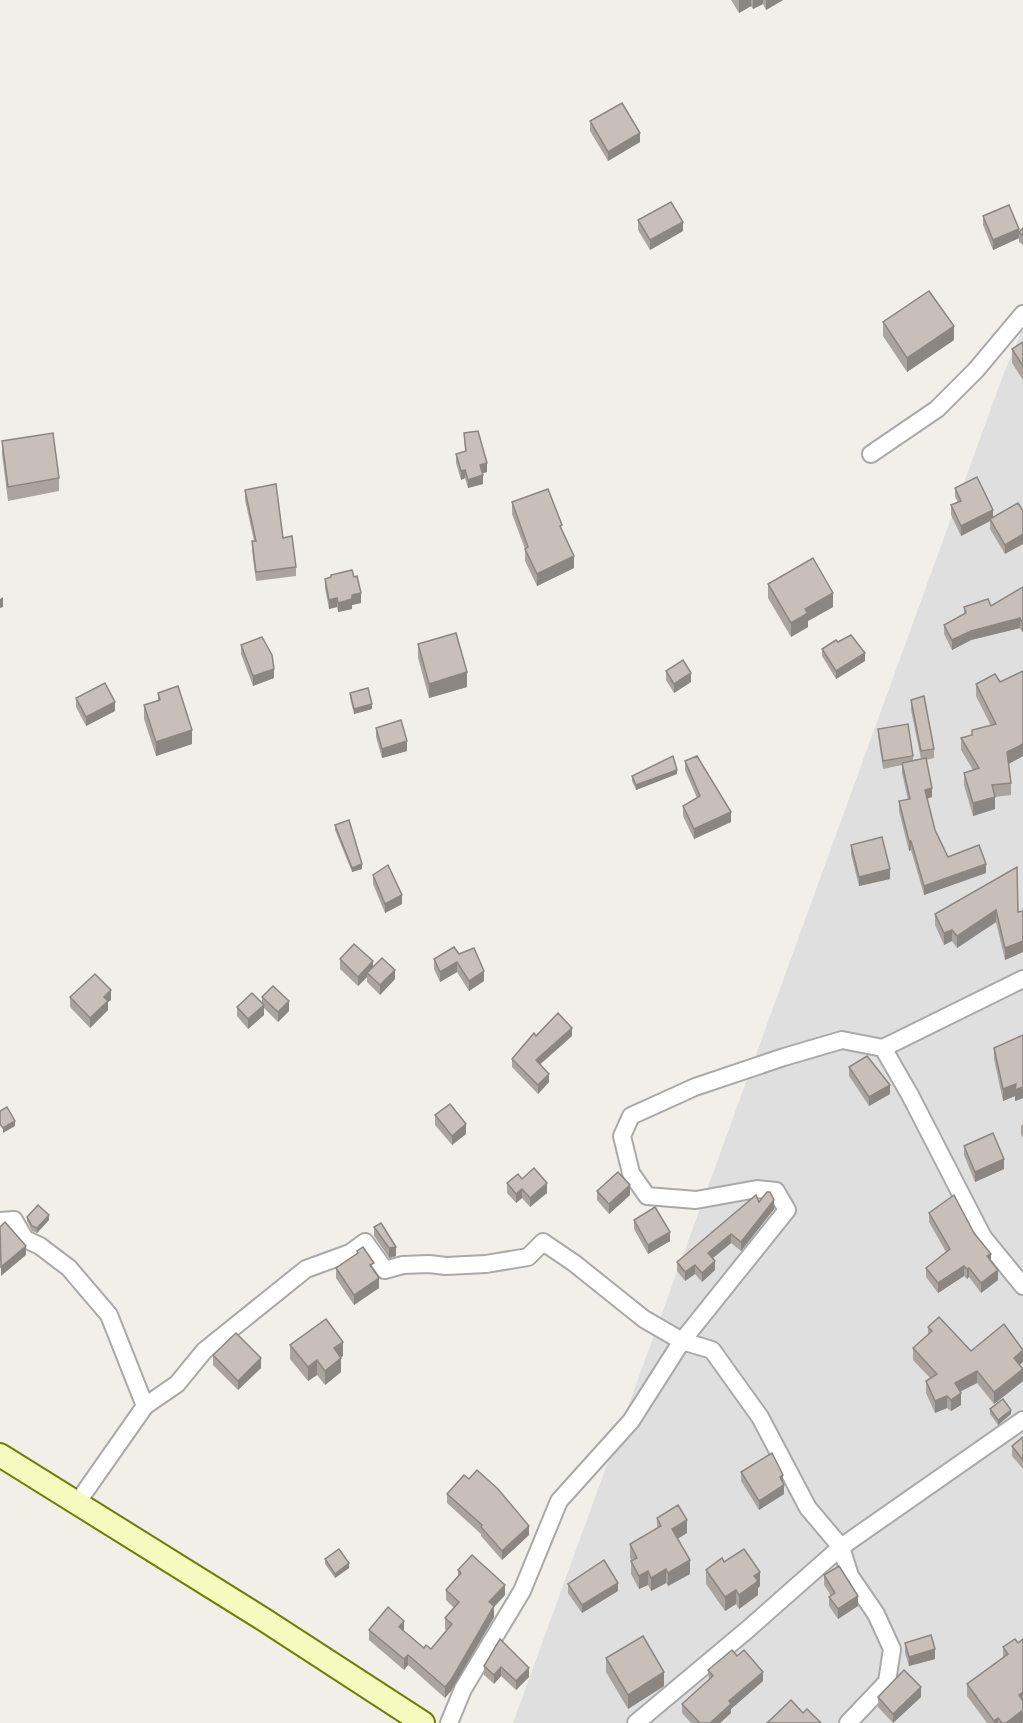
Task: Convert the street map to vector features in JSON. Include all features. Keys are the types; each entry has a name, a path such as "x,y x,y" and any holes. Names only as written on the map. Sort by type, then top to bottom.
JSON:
{"street":[{"path":"871,454 937,409 976,370 1023,314"},
{"path":"449,1723 463,1689 522,1591 559,1501 631,1421 682,1341 787,1210 776,1191 757,1189 696,1200 647,1196 631,1173 622,1136 631,1116 695,1088 784,1057 842,1040 883,1048 1023,979"},
{"path":"883,1048 910,1095 982,1237 1023,1286"},
{"path":"0,1221 14,1220 25,1239 40,1246 69,1268 109,1315 145,1406"},
{"path":"77,1503 145,1406 177,1384 204,1351 306,1269 350,1253 365,1242 385,1270 403,1265 486,1264 528,1257 543,1242 574,1263 644,1319 682,1341 712,1350 760,1417 808,1508 842,1547 850,1576 876,1614 892,1649 887,1682 848,1723"},
{"path":"636,1723 842,1547 1023,1420"},
{"path":"0,1455 263,1619 423,1723"}],"shaded area":[{"path":"1023,327 1023,1723 513,1723 1002,378"}],"building":[{"path":"622,103 640,133 608,152 590,121"},
{"path":"671,202 683,222 650,240 638,220"},
{"path":"1009,205 1019,229 993,240 983,216"},
{"path":"929,291 954,326 907,358 883,322"},
{"path":"1023,342 1023,366 1012,349"},
{"path":"478,431 487,463 480,465 483,475 468,480 465,470 461,471 456,454 466,451 464,433"},
{"path":"53,433 59,478 8,487 2,441"},
{"path":"977,477 993,510 961,526 951,505 961,501 955,488"},
{"path":"276,484 283,538 292,536 296,567 256,572 252,541 256,541 245,490"},
{"path":"548,489 562,525 560,526 574,556 537,574 525,549 528,547 512,502"},
{"path":"1018,503 1023,511 1023,534 1005,545 990,519"},
{"path":"813,558 833,593 805,609 808,613 791,623 768,584"},
{"path":"352,570 354,577 357,576 361,593 352,595 352,599 338,603 337,598 329,600 325,579 331,575"},
{"path":"1023,587 1022,622 1020,618 971,631 952,640 944,625 966,613 964,607 988,599 991,606"},
{"path":"456,633 467,672 429,684 418,644"},
{"path":"851,635 865,653 836,671 822,649 836,640 838,642"},
{"path":"262,637 272,655 274,669 253,676 241,645"},
{"path":"683,660 691,673 674,684 666,671"},
{"path":"1023,671 1023,744 1007,752 1011,783 992,785 995,797 973,803 964,773 979,768 961,738 972,735 972,730 996,724 976,684 995,674 1000,682"},
{"path":"105,683 115,702 86,717 76,698"},
{"path":"178,686 192,730 156,742 144,705 160,700 158,693"},
{"path":"368,688 372,704 354,709 350,693"},
{"path":"924,696 934,749 921,751 911,700"},
{"path":"401,720 407,741 382,749 376,728"},
{"path":"908,724 913,756 883,761 878,729"},
{"path":"673,756 677,770 636,785 632,776"},
{"path":"697,756 731,812 694,829 683,806 700,796 685,761"},
{"path":"926,758 932,788 925,790 935,830 948,857 979,845 986,864 924,886 899,801 910,799 902,763"},
{"path":"349,820 362,864 352,868 335,825"},
{"path":"882,837 890,869 859,877 851,845"},
{"path":"388,865 402,895 385,904 373,875"},
{"path":"1017,867 1018,912 1023,911 1023,941 1005,948 996,910 957,936 952,930 944,933 935,914"},
{"path":"354,944 373,961 358,977 340,959"},
{"path":"454,947 459,954 474,948 484,971 469,981 457,962 440,972 434,959"},
{"path":"382,958 395,970 380,985 367,973"},
{"path":"95,974 111,990 104,997 108,1001 90,1018 70,997"},
{"path":"273,986 289,1001 278,1012 262,997"},
{"path":"252,993 264,1005 248,1019 237,1007"},
{"path":"558,1013 572,1028 536,1060 549,1074 538,1085 512,1059 534,1033 536,1036"},
{"path":"1023,1035 1023,1087 1015,1090 1016,1084 1003,1089 994,1048"},
{"path":"867,1056 890,1085 869,1097 849,1067"},
{"path":"450,1104 466,1124 452,1136 435,1115"},
{"path":"7,1107 15,1121 3,1128 0,1124 0,1111"},
{"path":"993,1133 1004,1159 975,1172 964,1146"},
{"path":"534,1168 547,1183 530,1198 522,1189 516,1194 507,1183 518,1174 522,1179"},
{"path":"618,1172 630,1185 609,1204 597,1191"},
{"path":"767,1192 770,1192 774,1200 741,1242 731,1234 708,1253 715,1261 702,1273 695,1265 685,1272 677,1262 756,1195 759,1202"},
{"path":"954,1195 974,1233 991,1254 987,1256 998,1270 981,1283 969,1268 964,1266 938,1283 926,1268 950,1249 929,1213"},
{"path":"38,1205 49,1215 37,1228 32,1226 27,1217"},
{"path":"655,1207 670,1232 648,1245 634,1220"},
{"path":"5,1222 26,1246 1,1267 0,1227"},
{"path":"381,1223 396,1247 389,1248 374,1227"},
{"path":"363,1247 374,1263 370,1265 379,1278 354,1295 336,1268"},
{"path":"939,1317 971,1351 1004,1324 1023,1350 1014,1358 1023,1369 994,1392 977,1371 955,1383 961,1393 951,1400 947,1396 935,1401 926,1381 937,1374 913,1348 932,1331 928,1327"},
{"path":"326,1319 343,1342 334,1348 341,1358 325,1371 317,1360 308,1367 290,1345"},
{"path":"236,1333 261,1358 238,1381 213,1355"},
{"path":"1003,1399 1011,1410 998,1420 990,1409"},
{"path":"1023,1437 1023,1460 1012,1446"},
{"path":"772,1453 783,1475 780,1477 784,1485 759,1501 741,1472"},
{"path":"477,1470 498,1489 529,1526 502,1551 481,1527 482,1525 447,1494 464,1475 469,1479"},
{"path":"678,1505 687,1520 672,1529 690,1560 668,1573 666,1569 651,1578 648,1571 639,1576 631,1561 637,1558 630,1544 661,1526 657,1518"},
{"path":"339,1549 349,1563 335,1574 325,1559"},
{"path":"744,1549 760,1572 754,1576 758,1581 739,1595 736,1590 725,1597 706,1570 722,1558 724,1562"},
{"path":"472,1555 505,1585 489,1602 494,1606 445,1687 408,1655 404,1659 369,1630 388,1607 404,1621 399,1627 424,1648 426,1645 431,1649 452,1624 445,1618 459,1602 446,1590 461,1573 458,1570"},
{"path":"604,1560 618,1583 582,1605 568,1584"},
{"path":"839,1566 858,1596 838,1609 829,1597 835,1593 824,1575"},
{"path":"931,1635 935,1649 909,1657 905,1643"},
{"path":"643,1636 664,1672 628,1695 606,1658"},
{"path":"500,1639 529,1668 516,1681 501,1667 494,1675 484,1666"},
{"path":"1015,1639 1018,1643 1023,1639 1023,1692 1019,1695 1023,1701 1023,1710 1006,1723 1002,1723 998,1718 994,1721 967,1684 1008,1654 1003,1647"},
{"path":"732,1650 737,1656 744,1650 763,1672 729,1701 731,1704 710,1723 700,1723 682,1704 713,1676 708,1670"},
{"path":"904,1670 921,1687 893,1714 878,1697"},
{"path":"791,1700 803,1713 807,1709 821,1723 767,1723"}]}
